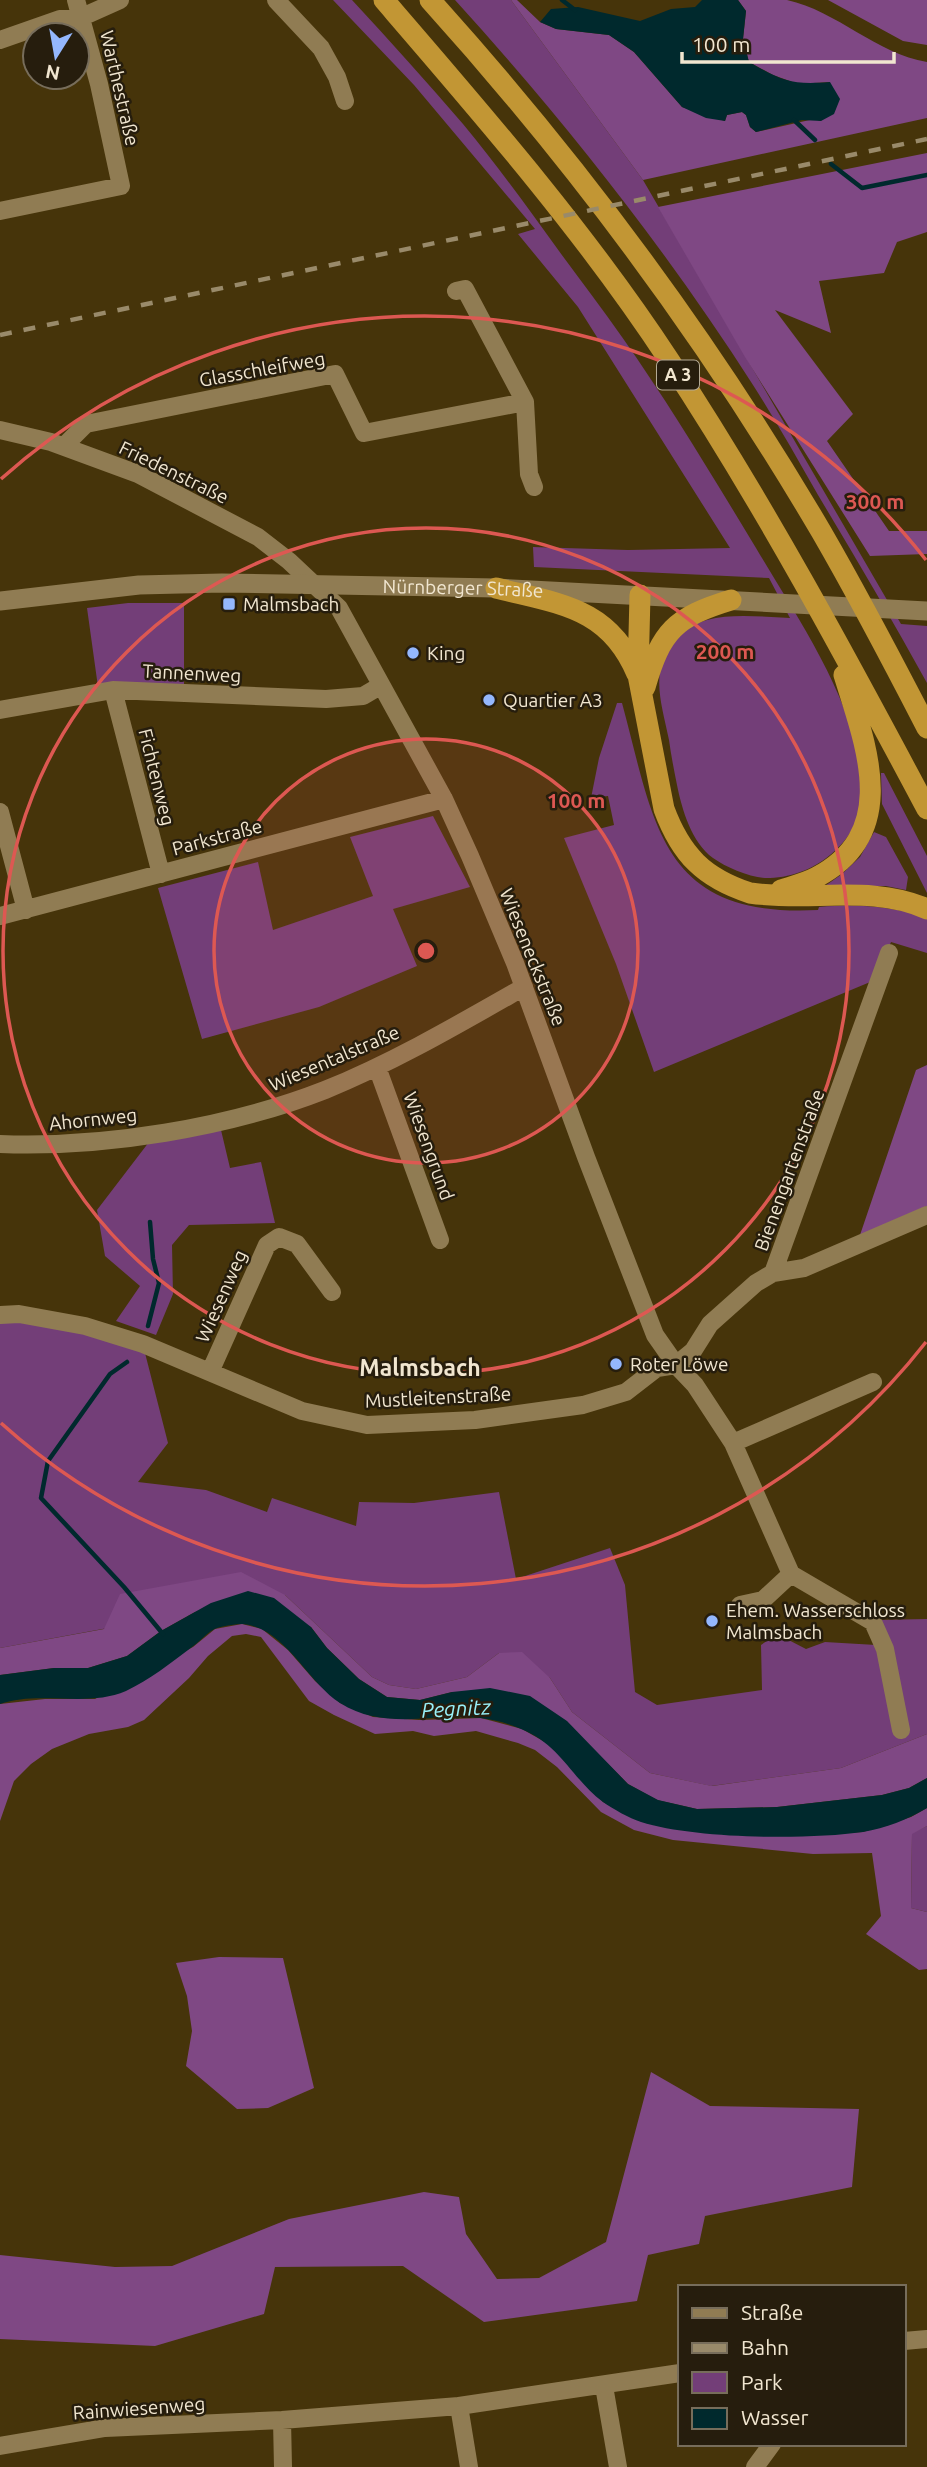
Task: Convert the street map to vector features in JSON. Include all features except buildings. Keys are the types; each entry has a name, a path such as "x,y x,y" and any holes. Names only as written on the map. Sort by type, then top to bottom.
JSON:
{"highway":[{"name":"A 3","path":"384,0 548,193 669,360 831,629 927,809"},
{"name":"A 3","path":"430,0 491,67 575,170 702,344 821,531 873,622 927,729"},
{"path":"496,588 569,608 602,623 620,642 638,676"},
{"path":"640,595 638,676 641,699 660,792 670,825 689,856 712,877 731,887 760,894 872,896 927,909"},
{"path":"641,699 661,641 677,624 692,614 741,600"},
{"path":"760,894 776,892 815,879 843,859 864,830 871,805 872,786 859,724 831,629"}],"main road":[{"name":"Nürnberger Straße","path":"0,601 163,584 313,585 496,588 927,611"}],"street":[{"path":"0,40 61,19 79,8 120,0"},
{"path":"276,0 321,48 337,77 345,101"},
{"name":"Warthestraße","path":"0,211 121,186 79,8"},
{"path":"456,291 465,289 525,402 529,474 534,487"},
{"name":"Glasschleifweg","path":"64,446 86,424 335,374 364,433 525,402"},
{"name":"Friedenstraße","path":"0,430 64,446 138,474 258,537 289,561 313,585"},
{"name":"Wieseneckstraße","path":"313,585 339,608 444,799 524,987 655,1335 676,1365 695,1385 733,1443 791,1574"},
{"name":"Tannenweg","path":"0,710 114,690 326,699 363,696 380,686"},
{"name":"Fichtenweg","path":"114,690 161,874"},
{"name":"Parkstraße","path":"0,916 444,799"},
{"path":"0,812 26,909"},
{"name":"Bienengartenstraße","path":"676,1365 693,1352 710,1324 756,1283 774,1273 889,953"},
{"name":"Wiesentalstraße","path":"189,1127 274,1107 324,1090 377,1067 524,987"},
{"name":"Wiesengrund","path":"377,1067 440,1240"},
{"name":"Ahornweg","path":"0,1144 105,1142 189,1127"},
{"path":"774,1273 804,1268 927,1215"},
{"name":"Wiesenweg","path":"210,1372 267,1245 279,1237 297,1244 332,1292"},
{"name":"Mustleitenstraße","path":"0,1315 19,1314 85,1326 143,1344 302,1411 367,1425 475,1420 583,1405 626,1392 657,1368 676,1365"},
{"path":"733,1443 873,1382"},
{"path":"740,1605 764,1600 791,1574 873,1622 885,1649 901,1730"},
{"path":"906,2341 927,2339"},
{"name":"Rainwiesenweg","path":"0,2446 105,2428 282,2420 459,2406 678,2373"},
{"path":"604,2386 618,2467"},
{"path":"459,2406 469,2467"},
{"path":"282,2420 283,2467"},
{"path":"755,2467 771,2446"}],"green space":[{"path":"333,0 352,0 463,124 512,187 657,389 806,631 848,719 863,780 863,799 858,818 838,848 823,861 789,876 763,878 733,869 706,852 694,835 682,805 660,697 660,671 664,659 670,647 696,624 727,617 790,618 769,578 534,567 533,547 628,550 730,548 578,307 518,234 535,229 414,85"},
{"path":"455,0 511,0 643,180 901,624 927,626 927,683 778,426 720,334 649,235 574,139"},
{"path":"128,603 184,603 184,689 98,687 87,608"},
{"path":"617,703 622,703 644,788 657,824 673,855 695,880 725,898 766,908 818,910 819,907 861,906 927,916 927,953 891,942 875,980 654,1072 616,964 564,838 614,825 608,796 591,798 599,758"},
{"path":"881,773 884,773 927,856 927,893 882,804"},
{"path":"433,816 470,887 393,909 417,966 319,1007 202,1039 158,888 258,862 273,930 373,896 350,837"},
{"path":"874,832 886,837 908,877 906,890 886,886 825,886 860,857"},
{"path":"221,1130 230,1168 261,1162 275,1223 189,1225 172,1245 173,1294 156,1335 116,1321 140,1286 105,1256 97,1210 149,1142"},
{"path":"0,1320 81,1331 145,1353 168,1443 138,1482 206,1490 267,1512 272,1498 356,1526 359,1502 414,1503 499,1492 516,1579 610,1548 625,1585 635,1692 657,1705 762,1690 761,1645 777,1634 806,1649 825,1642 876,1645 877,1620 927,1619 927,1734 841,1768 711,1786 650,1773 572,1712 550,1678 499,1653 467,1677 416,1689 389,1685 372,1677 285,1595 0,1648"},
{"path":"927,1826 927,1912 911,1908 912,1833"}],"shaded area":[{"path":"511,0 517,0 540,22 556,29 609,35 634,52 682,107 725,121 727,115 742,112 756,132 814,119 821,121 830,82 798,84 749,62 743,39 746,11 738,0 787,0 805,5 891,50 927,62 927,118 643,180"},
{"path":"828,0 927,0 927,45 903,41"},
{"path":"927,153 927,232 897,242 884,273 819,281 831,333 775,310 853,414 827,441 889,531 927,531 927,554 870,556 745,357 658,207"},
{"path":"927,1065 927,1206 860,1235 916,1070"},
{"path":"241,1572 285,1595 372,1677 389,1685 416,1689 467,1677 499,1653 522,1652 550,1678 572,1712 650,1773 712,1786 841,1768 927,1734 927,1778 909,1788 882,1795 777,1807 697,1809 657,1800 628,1784 607,1763 452,1692 420,1700 387,1697 359,1679 327,1648 311,1627 211,1603 161,1631 127,1656 88,1668 54,1668 0,1675 0,1648 104,1629 120,1594"},
{"path":"242,1624 262,1629 288,1650 315,1681 340,1703 373,1717 419,1720 481,1718 522,1729 552,1746 603,1802 640,1821 683,1830 746,1835 805,1835 863,1832 911,1817 927,1808 927,1826 912,1834 911,1908 927,1912 927,1969 919,1970 866,1934 881,1916 872,1853 813,1854 673,1840 634,1830 601,1812 557,1767 535,1750 518,1743 476,1731 434,1736 413,1731 375,1734 334,1715 309,1701 261,1637 246,1634 232,1636 208,1656 189,1678 144,1720 128,1727 89,1734 52,1749 31,1764 14,1781 0,1821 0,1704 45,1699 95,1699 193,1647 215,1629"},
{"path":"219,1957 283,1958 314,2088 268,2108 237,2109 186,2066 192,2031 187,1996 176,1963"},
{"path":"651,2072 710,2106 859,2109 852,2187 705,2216 699,2244 648,2255 637,2301 484,2322 403,2266 275,2267 264,2314 155,2346 0,2339 0,2255 115,2267 172,2266 289,2219 424,2192 459,2197 466,2234 497,2279 539,2278 606,2242"}],"water":[{"path":"702,0 738,0 746,11 743,39 749,62 771,74 796,82 830,82 840,99 834,114 821,121 802,120 756,132 742,112 727,115 725,121 706,118 682,107 634,52 609,35 556,29 540,22 551,9 578,7 640,21 671,9 695,7"},
{"name":"Pegnitz","path":"248,1591 274,1598 311,1627 327,1648 359,1679 387,1697 420,1700 452,1692 490,1688 530,1696 567,1721 628,1784 658,1800 697,1809 777,1807 882,1795 909,1788 927,1778 927,1808 896,1823 839,1835 720,1835 664,1828 641,1822 603,1802 556,1753 535,1736 512,1725 485,1719 391,1719 357,1711 328,1694 284,1645 271,1635 243,1624 214,1629 160,1671 126,1691 111,1696 79,1699 30,1698 0,1704 0,1675 54,1668 88,1668 127,1656 161,1631 211,1603"}],"waterway":[{"path":"562,0 575,10"},
{"path":"794,120 815,140"},
{"path":"831,164 862,188 927,175"},
{"path":"148,1326 159,1283 153,1259 150,1222"},
{"path":"127,1362 110,1374 48,1461 41,1498 124,1587 163,1634"}],"railway":[{"path":"0,335 927,139"}],"place":[{"name":"Malmsbach","path":"229,604"},
{"name":"King","path":"413,653"},
{"name":"Quartier A3","path":"489,700"},
{"name":"Roter Löwe","path":"616,1364"},
{"name":"Ehem. Wasserschloss Malmsbach","path":"712,1621"}],"district":[{"name":"Malmsbach","path":"420,1368"}]}
